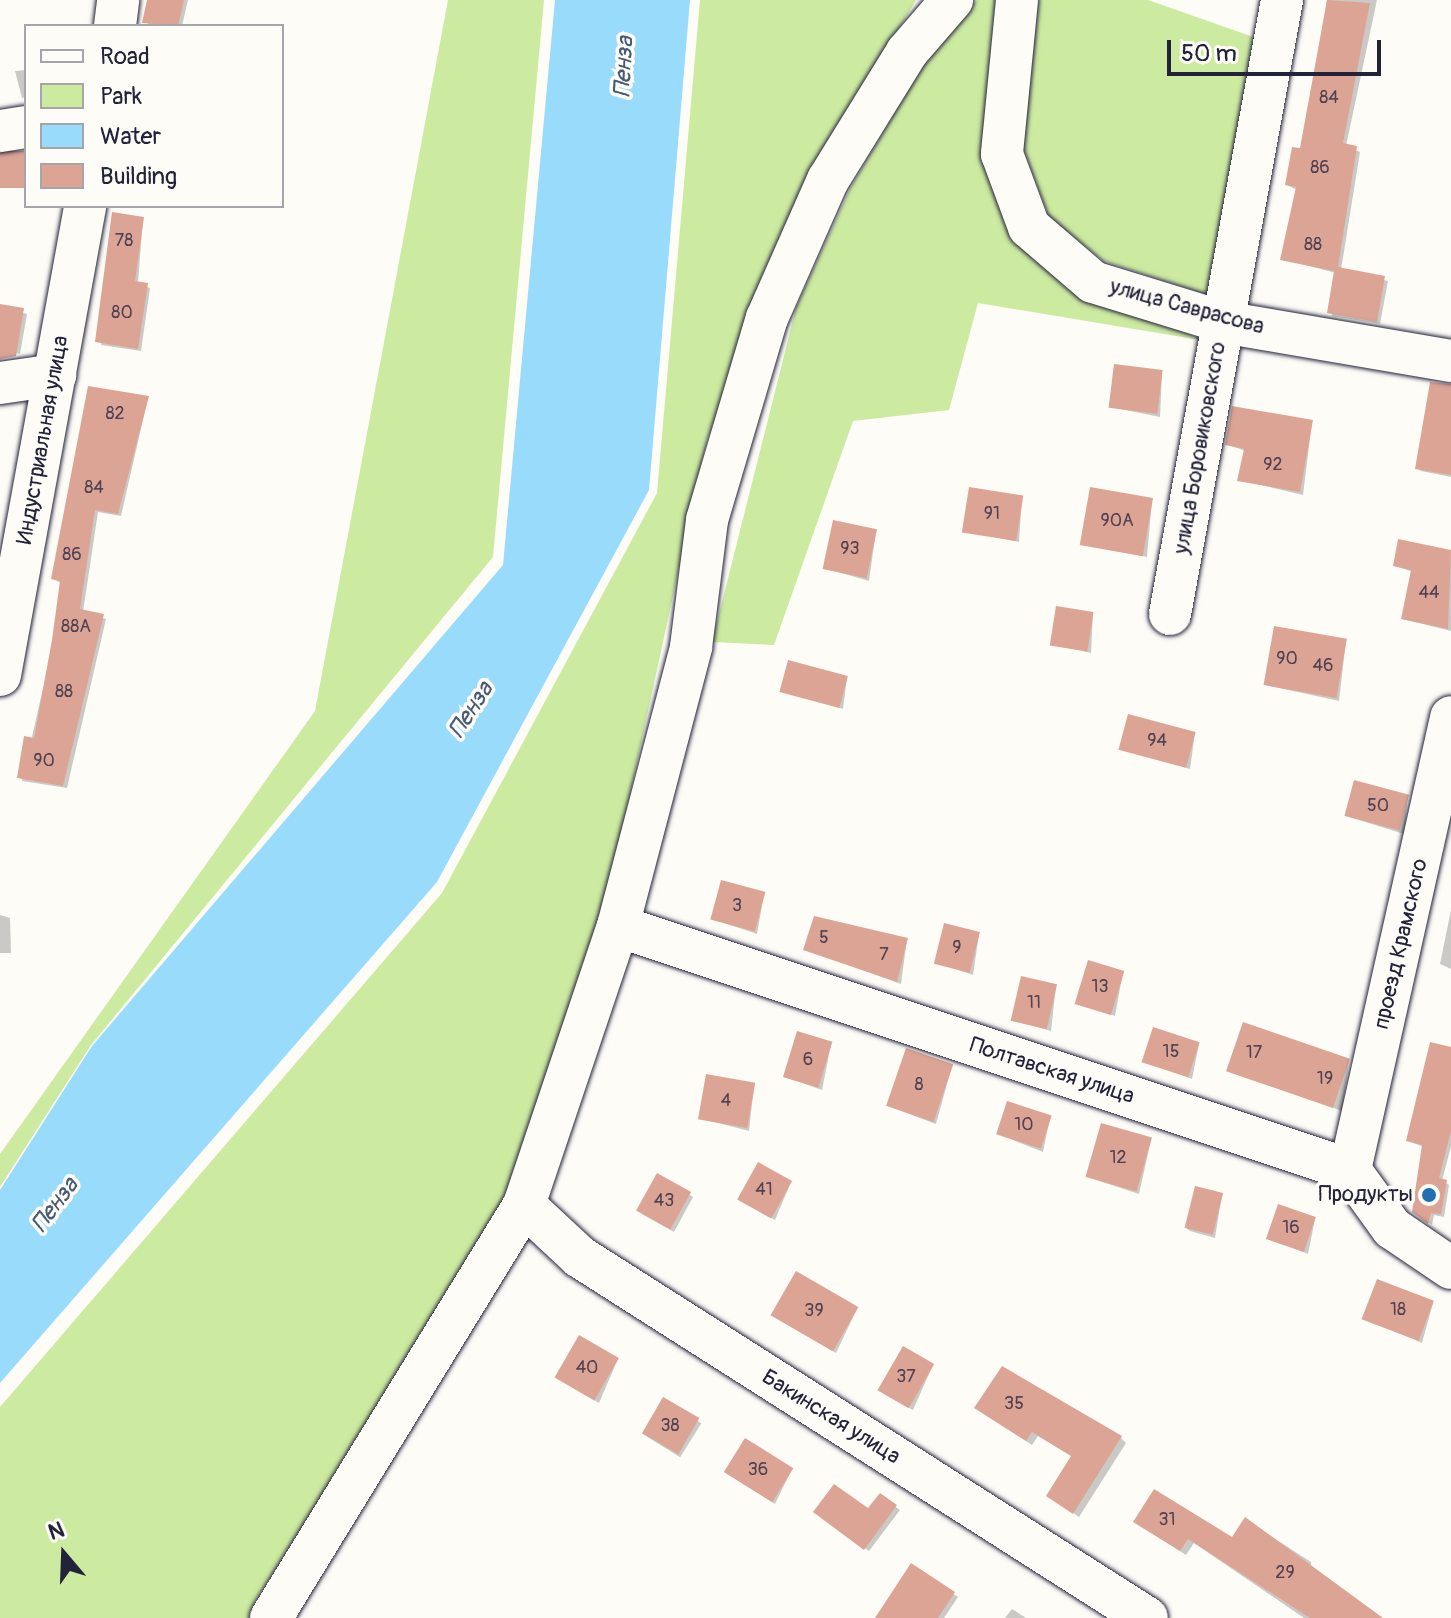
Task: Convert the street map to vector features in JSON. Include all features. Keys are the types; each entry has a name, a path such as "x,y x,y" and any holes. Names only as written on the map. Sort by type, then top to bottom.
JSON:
{"street":[{"path":"115,24 118,0"},
{"path":"271,1618 524,1205 618,926 691,647 707,520 767,318 828,180 907,52 952,0"},
{"name":"улица Саврасова","path":"1017,0 1002,154 1029,227 1093,282 1223,322 1451,361"},
{"name":"улица Боровиковского","path":"1170,614 1282,0"},
{"path":"0,131 24,127"},
{"name":"Индустриальная улица","path":"0,675 85,208"},
{"path":"0,383 55,375"},
{"name":"проезд Крамского","path":"1350,1170 1451,717"},
{"name":"Полтавская улица","path":"618,926 1350,1170"},
{"path":"1350,1170 1392,1228 1451,1268"},
{"name":"Бакинская улица","path":"524,1205 580,1257 1147,1618"}],"green space":[{"path":"448,0 544,0 493,557 91,1045 0,1187 0,1154 315,711"},
{"path":"700,0 916,0 812,174 707,439 593,965 486,1244 255,1601 254,1618 0,1618 0,1407 442,893 657,493"},
{"path":"977,0 1002,0 981,151 1005,224 1085,291 1206,341 978,303 949,410 853,421 774,645 712,642 796,308 850,189 919,70"},
{"path":"1039,0 1148,0 1259,39 1214,297 1104,261 1049,217 1022,145"}],"water":[{"name":"Пенза","path":"555,0 690,0 649,490 437,882 0,1383 0,1190 92,1046 503,565"}],"building":[{"path":"147,0 184,0 178,24 142,23"},
{"path":"1327,0 1370,3 1343,143 1357,146 1338,267 1385,276 1377,322 1327,313 1334,271 1280,260 1296,187 1285,185 1292,147 1300,148"},
{"path":"0,151 24,151 24,188 0,188"},
{"path":"112,212 144,217 135,281 148,283 138,349 95,342"},
{"path":"0,304 24,308 16,356 0,359"},
{"path":"1114,364 1163,370 1157,414 1109,408"},
{"path":"1430,382 1451,384 1451,475 1415,469"},
{"path":"88,386 149,396 118,514 95,510 80,609 104,614 63,786 17,778 24,736 34,738 52,640 60,581 51,579"},
{"path":"1232,406 1313,420 1300,492 1237,481 1244,449 1225,445"},
{"path":"969,487 1023,496 1016,541 962,532"},
{"path":"1090,487 1153,498 1143,556 1080,545"},
{"path":"833,520 877,529 867,578 823,569"},
{"path":"1398,539 1451,550 1448,629 1401,619 1411,570 1393,566"},
{"path":"1056,606 1094,612 1087,651 1050,646"},
{"path":"1274,626 1347,639 1336,698 1264,685"},
{"path":"788,660 848,676 839,708 779,692"},
{"path":"1128,714 1196,732 1186,768 1118,750"},
{"path":"1354,780 1409,795 1399,830 1344,816"},
{"path":"721,880 765,892 755,932 710,920"},
{"path":"814,916 908,938 897,982 803,950"},
{"path":"944,923 980,932 970,973 934,964"},
{"path":"1088,960 1124,971 1111,1015 1075,1004"},
{"path":"1021,976 1057,984 1047,1029 1011,1021"},
{"path":"1243,1022 1350,1059 1333,1108 1226,1071"},
{"path":"1153,1027 1200,1042 1188,1077 1142,1062"},
{"path":"797,1031 832,1042 818,1088 783,1077"},
{"path":"1430,1042 1451,1047 1451,1131 1439,1178 1447,1180 1441,1214 1431,1213 1428,1224 1412,1212 1422,1145 1406,1141"},
{"path":"906,1048 953,1064 933,1122 886,1106"},
{"path":"706,1074 755,1083 747,1128 698,1119"},
{"path":"1007,1101 1052,1116 1041,1149 996,1134"},
{"path":"1101,1123 1152,1138 1137,1191 1086,1177"},
{"path":"758,1162 792,1181 771,1219 737,1200"},
{"path":"657,1173 691,1192 670,1230 636,1211"},
{"path":"1195,1186 1223,1193 1213,1235 1185,1228"},
{"path":"1278,1204 1316,1217 1304,1252 1266,1239"},
{"path":"796,1271 858,1307 833,1351 770,1315"},
{"path":"1377,1279 1434,1301 1419,1341 1362,1319"},
{"path":"579,1335 619,1358 594,1400 554,1377"},
{"path":"903,1346 934,1364 909,1408 878,1390"},
{"path":"1002,1366 1122,1436 1073,1514 1046,1496 1071,1456 1032,1432 1026,1441 974,1408"},
{"path":"663,1397 699,1418 678,1454 642,1433"},
{"path":"745,1438 793,1468 772,1502 724,1472"},
{"path":"834,1484 868,1508 880,1493 897,1505 864,1550 813,1512"},
{"path":"1154,1489 1232,1537 1245,1517 1383,1618 1310,1618 1188,1539 1180,1551 1133,1522"},
{"path":"911,1563 955,1592 938,1618 875,1618"}],"place":[{"name":"Продукты","path":"1429,1195"}]}
